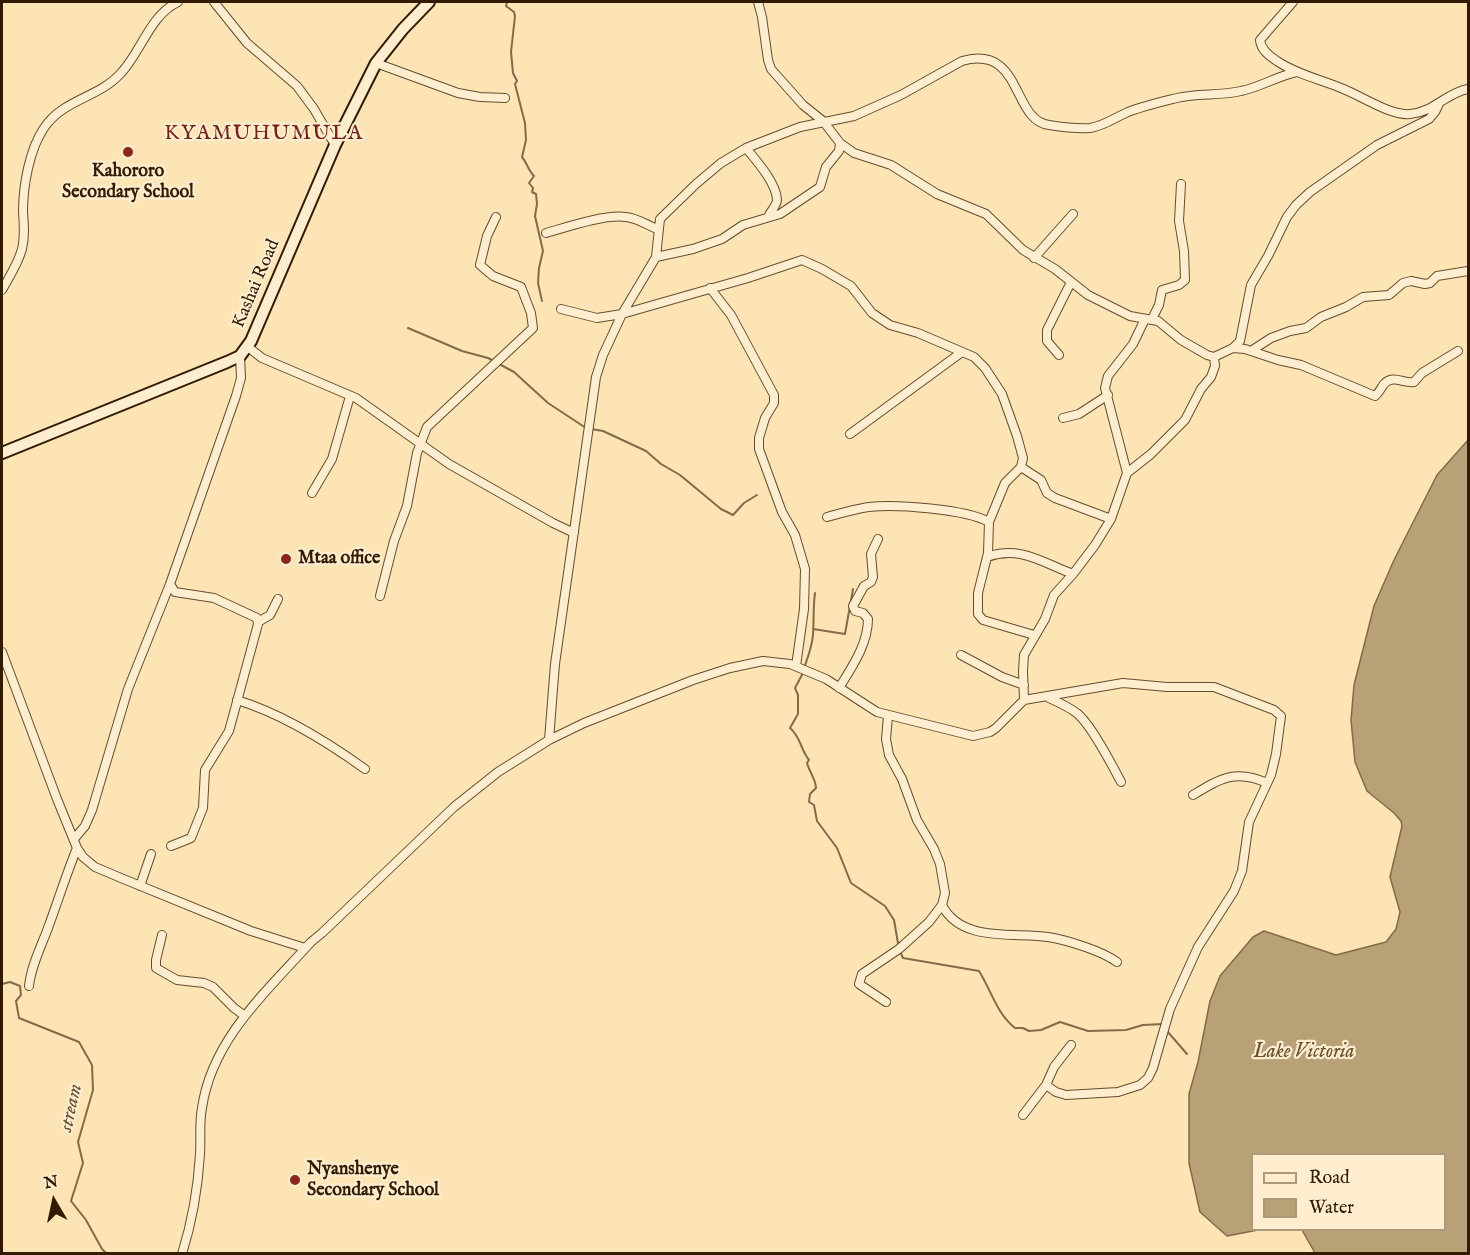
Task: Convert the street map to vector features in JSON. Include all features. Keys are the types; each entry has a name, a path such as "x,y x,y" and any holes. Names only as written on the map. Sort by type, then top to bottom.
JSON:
{"street":[{"path":"2,290 22,251 27,170 42,131 52,116 65,107 113,82 123,72 164,12 178,2"},
{"path":"214,2 247,43 297,86 315,110 335,145"},
{"name":"Kashai Road","path":"2,453 240,356 248,347 335,145 376,63 397,36 429,2"},
{"path":"758,2 771,69 803,105 823,122 840,143 854,153 891,165 937,194 986,214 1034,258 1055,269 1088,295 1121,313 1163,323 1181,340 1214,357 1233,348 1240,341 1245,306 1251,285 1287,217 1296,206 1310,192 1377,145 1429,119 1439,104"},
{"path":"1293,2 1260,40 1261,46 1268,54 1297,72 1342,88 1392,111 1407,114 1430,110 1447,96 1468,89"},
{"path":"549,740 555,664 596,377 603,355 622,314 656,257 657,229 663,215 696,184 721,163 746,148 800,127 854,116 907,92 962,61 971,59 991,60 999,65 1006,72 1037,121 1046,125 1078,128 1091,128 1129,112 1179,98 1241,91 1297,72"},
{"path":"376,63 458,93 505,98"},
{"path":"656,257 693,249 722,239 743,225 780,214 817,190 826,167 839,152 840,143"},
{"path":"746,148 770,180 776,195 776,204 768,217"},
{"path":"1127,473 1106,387 1108,376 1158,307 1162,290 1179,285 1185,280 1184,251 1179,220 1181,184"},
{"path":"1034,258 1072,214"},
{"path":"546,233 620,216 635,219 657,229"},
{"path":"380,596 394,541 406,506 420,445 427,428 533,328 531,313 521,287 493,276 480,265 487,236 496,217"},
{"path":"561,309 597,318 622,314 802,260 851,286 872,313 890,325 918,333 974,357 981,363 1002,394 1023,458 1021,467 1005,483 989,522 987,557 978,593 978,614 982,620 1034,635"},
{"path":"1251,351 1271,338 1306,328 1321,317 1346,308 1363,297 1389,295 1403,283 1411,281 1425,284 1430,283 1437,276 1468,271"},
{"path":"1059,355 1047,341 1047,330 1071,282"},
{"path":"710,288 731,315 774,395 774,403 765,418 759,438 759,449 782,512 795,535 805,569 804,609 796,666"},
{"path":"248,347 262,358 350,396 379,413 449,464 553,523 574,532"},
{"path":"1233,348 1302,365 1375,396 1389,380 1414,382 1422,373 1458,351"},
{"path":"850,434 962,352"},
{"path":"74,840 85,826 92,810 128,689 170,584 236,396 242,369 240,356"},
{"path":"1024,700 1024,655 1034,635 1046,619 1054,595 1095,545 1111,519 1127,473 1151,454 1185,420 1201,389 1211,377 1215,366 1214,357"},
{"path":"1063,417 1079,414 1108,395"},
{"path":"312,493 332,459 350,396"},
{"path":"1021,467 1041,480 1047,493 1055,498 1111,519"},
{"path":"827,517 860,508 885,507 963,514 989,522"},
{"path":"839,688 860,652 866,633 868,619 863,613 855,611 854,606 864,586 871,582 873,577 871,554 878,539"},
{"path":"987,557 1005,552 1020,553 1073,574"},
{"path":"170,584 175,592 214,598 257,618 258,622 229,730 205,770 202,808 195,831 189,840 171,846"},
{"path":"258,622 270,615 278,599"},
{"path":"2,652 77,848 95,867 250,931 305,948"},
{"path":"961,655 1002,677 1024,685"},
{"path":"182,1254 198,1180 202,1108 208,1084 219,1057 245,1016 305,948 467,795 498,772 549,740 584,723 683,684 730,668 763,661 777,661 796,666 826,679 863,704 888,716 973,736 990,732 996,728 1024,700 1123,683 1167,687 1214,687 1274,710 1281,716 1276,754 1267,783 1249,822 1242,871 1234,891 1198,947 1164,1024 1153,1068 1148,1078 1140,1085 1118,1092 1066,1095 1046,1085"},
{"path":"1047,697 1081,718 1102,748 1121,782"},
{"path":"237,700 279,715 338,749 365,769"},
{"path":"886,1002 860,984 862,974 915,934 942,905 945,893 940,864 934,849 917,820 902,779 889,755 886,739 888,716"},
{"path":"1193,795 1211,784 1239,775 1254,777 1267,783"},
{"path":"29,986 33,964 77,848"},
{"path":"140,886 151,854"},
{"path":"942,905 948,915 961,924 987,934 1051,937 1102,952 1118,962"},
{"path":"162,935 156,968 177,980 204,983 213,987 245,1016"},
{"path":"1023,1115 1046,1085 1054,1067 1071,1044"}],"water":[{"name":"Lake Victoria","path":"1468,440 1468,1253 1315,1253 1303,1231 1446,1231 1446,1153 1251,1153 1251,1231 1253,1231 1227,1236 1200,1212 1189,1163 1189,1094 1210,1001 1220,976 1253,937 1264,931 1336,955 1386,942 1396,929 1400,912 1390,877 1402,826 1394,813 1367,791 1355,762 1351,720 1354,685 1374,606 1394,560 1437,475"}],"waterway":[{"path":"507,2 506,6 514,12 515,16 511,52 513,73 517,81 515,84 525,123 526,140 522,157 534,176 529,183 533,188 532,192 536,194 535,216 543,251 538,283 542,301"},
{"path":"408,328 462,351 488,358 514,372 548,403 586,428"},
{"path":"591,429 603,431 646,451 661,464 680,475 721,509 733,515 744,503 757,495"},
{"path":"813,629 845,634 853,589"},
{"path":"804,668 812,639 815,593"},
{"path":"803,673 795,688 798,695 798,714 790,728 809,760 807,763 816,785 810,794 809,802 814,805 817,821 837,848 851,883 885,906 894,920 899,949 903,958 979,971 1003,1016 1015,1028 1029,1031 1041,1030 1060,1022 1088,1031 1126,1030 1143,1025 1163,1024"},
{"name":"stream","path":"2,984 10,982 20,986 21,995 16,1001 19,1018 79,1042 92,1065 93,1090 78,1142 83,1163 71,1201 107,1254"},
{"path":"1167,1031 1187,1054"}],"place":[{"name":"Kahororo Secondary School","path":"128,152"},
{"name":"Mtaa office","path":"286,559"},
{"name":"Nyanshenye Secondary School","path":"295,1180"}],"district":[{"name":"KYAMUHUMULA","path":"264,135"}]}
